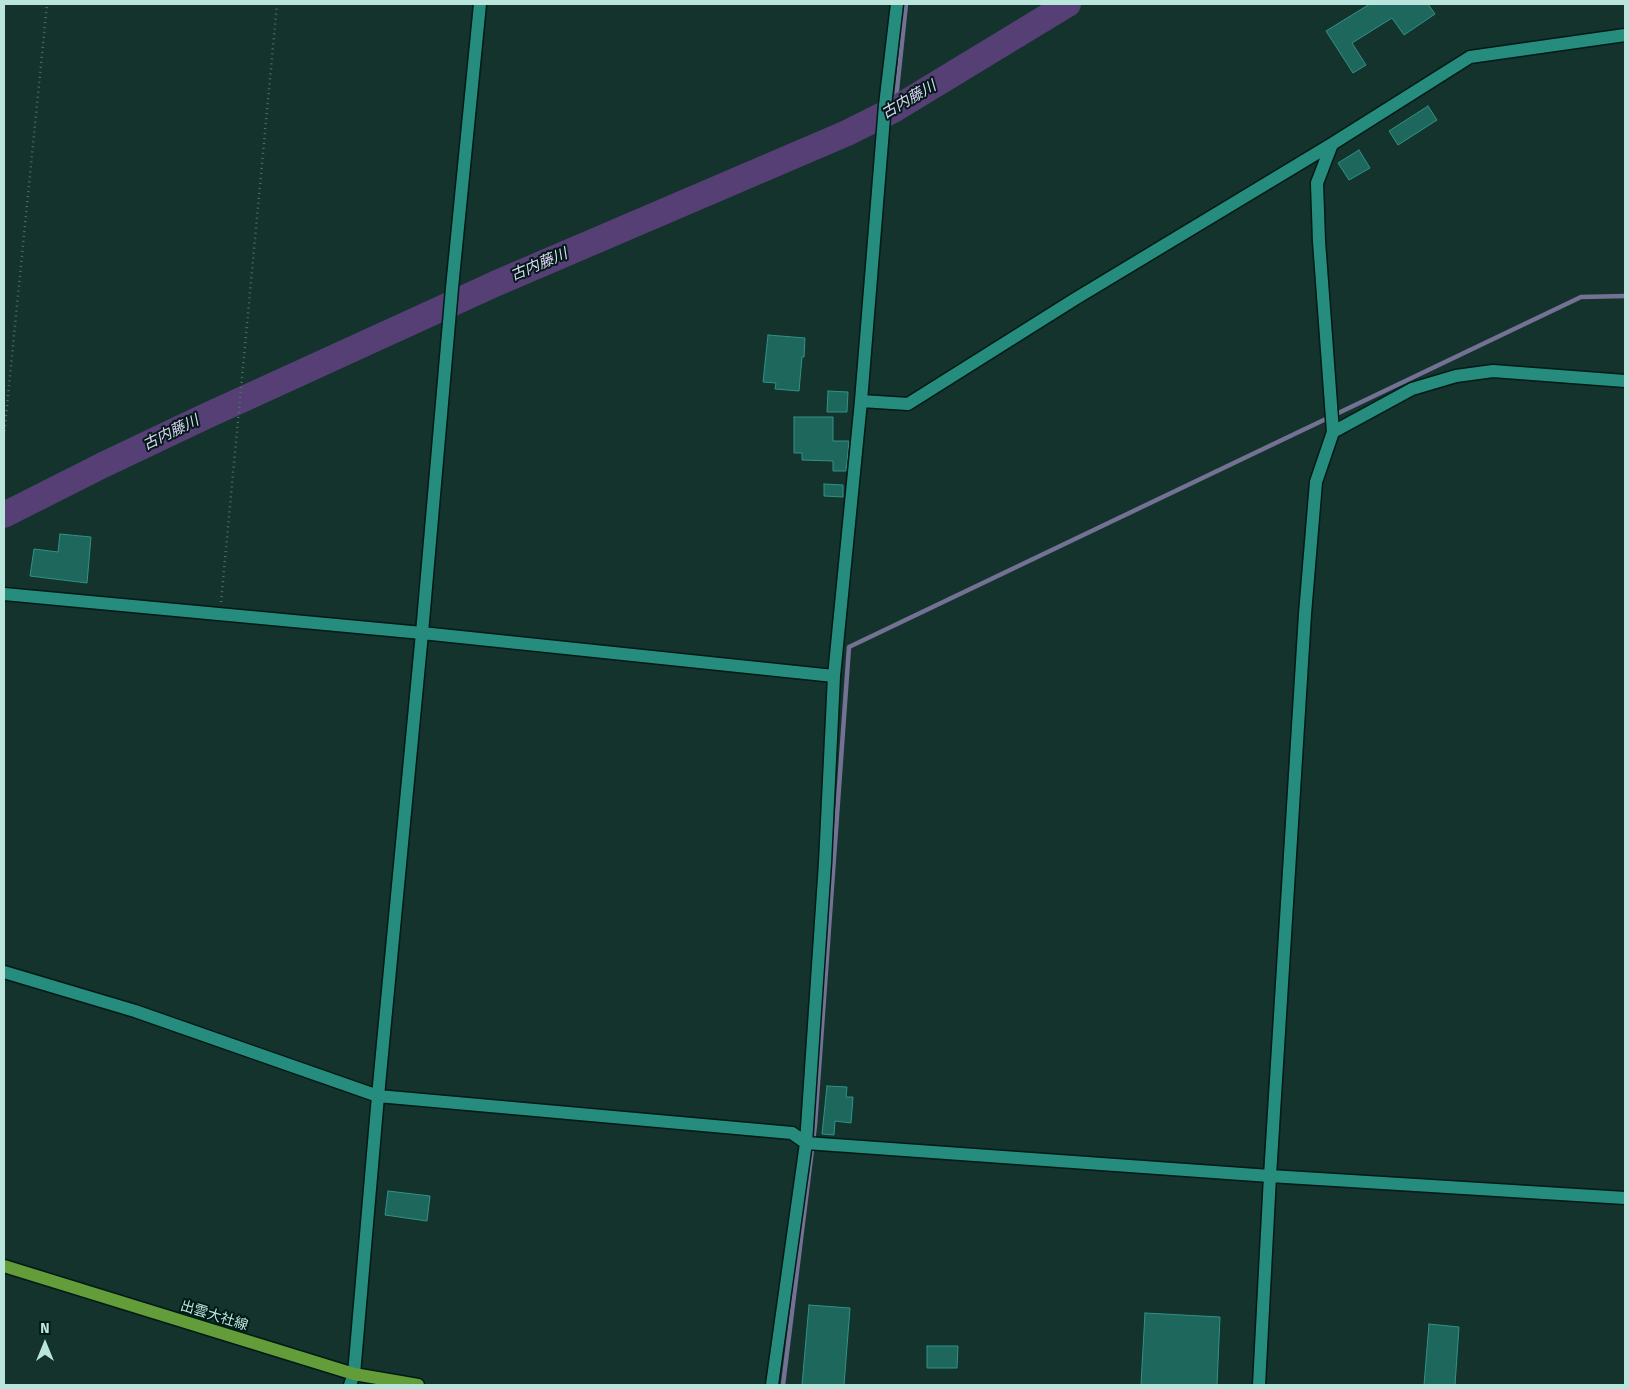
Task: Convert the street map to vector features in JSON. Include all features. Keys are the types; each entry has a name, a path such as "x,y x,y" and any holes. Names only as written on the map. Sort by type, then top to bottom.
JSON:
{"main road":[{"name":"出雲大社線","path":"4,1266 352,1380 418,1385"}],"street":[{"path":"352,1380 422,633 452,288 480,4"},
{"path":"772,1385 806,1143 825,863 834,676 860,401 884,104 897,4"},
{"path":"860,401 908,404 1075,299 1332,144 1470,58 1625,35"},
{"path":"1259,1385 1305,614 1316,482 1332,432 1317,183 1332,144"},
{"path":"1332,432 1412,389 1456,376 1494,371 1625,381"},
{"path":"4,594 422,633 834,676"},
{"path":"4,972 135,1011 378,1096 792,1133 806,1143 1270,1176 1625,1198"}],"path":[{"path":"4,436 47,4"},
{"path":"220,614 277,4"}],"building":[{"path":"1370,4 1428,4 1435,14 1404,35 1392,18 1352,43 1366,65 1353,73 1326,31"},
{"path":"1428,106 1437,120 1398,145 1389,131"},
{"path":"1359,150 1370,168 1349,180 1338,163"},
{"path":"768,335 805,338 799,391 775,389 776,383 763,382"},
{"path":"828,391 848,392 847,412 827,412"},
{"path":"794,417 833,417 833,441 849,441 846,471 833,471 833,461 802,460 802,453 794,453"},
{"path":"824,484 843,485 843,497 824,496"},
{"path":"60,534 91,537 87,583 30,576 34,549 58,552"},
{"path":"827,1086 847,1087 846,1097 853,1097 851,1123 835,1121 834,1135 822,1134"},
{"path":"388,1191 430,1196 427,1221 385,1215"},
{"path":"809,1305 850,1308 844,1385 802,1385"},
{"path":"1145,1313 1220,1317 1217,1385 1141,1385"},
{"path":"1429,1324 1459,1327 1455,1385 1424,1385"},
{"path":"927,1346 958,1346 957,1368 927,1368"}],"waterway":[{"path":"895,109 906,4"},
{"name":"古内藤川","path":"4,515 204,417 497,283 847,133 895,109 1068,4"},
{"path":"783,1385 815,1125 849,647 1581,297 1625,296"}]}
